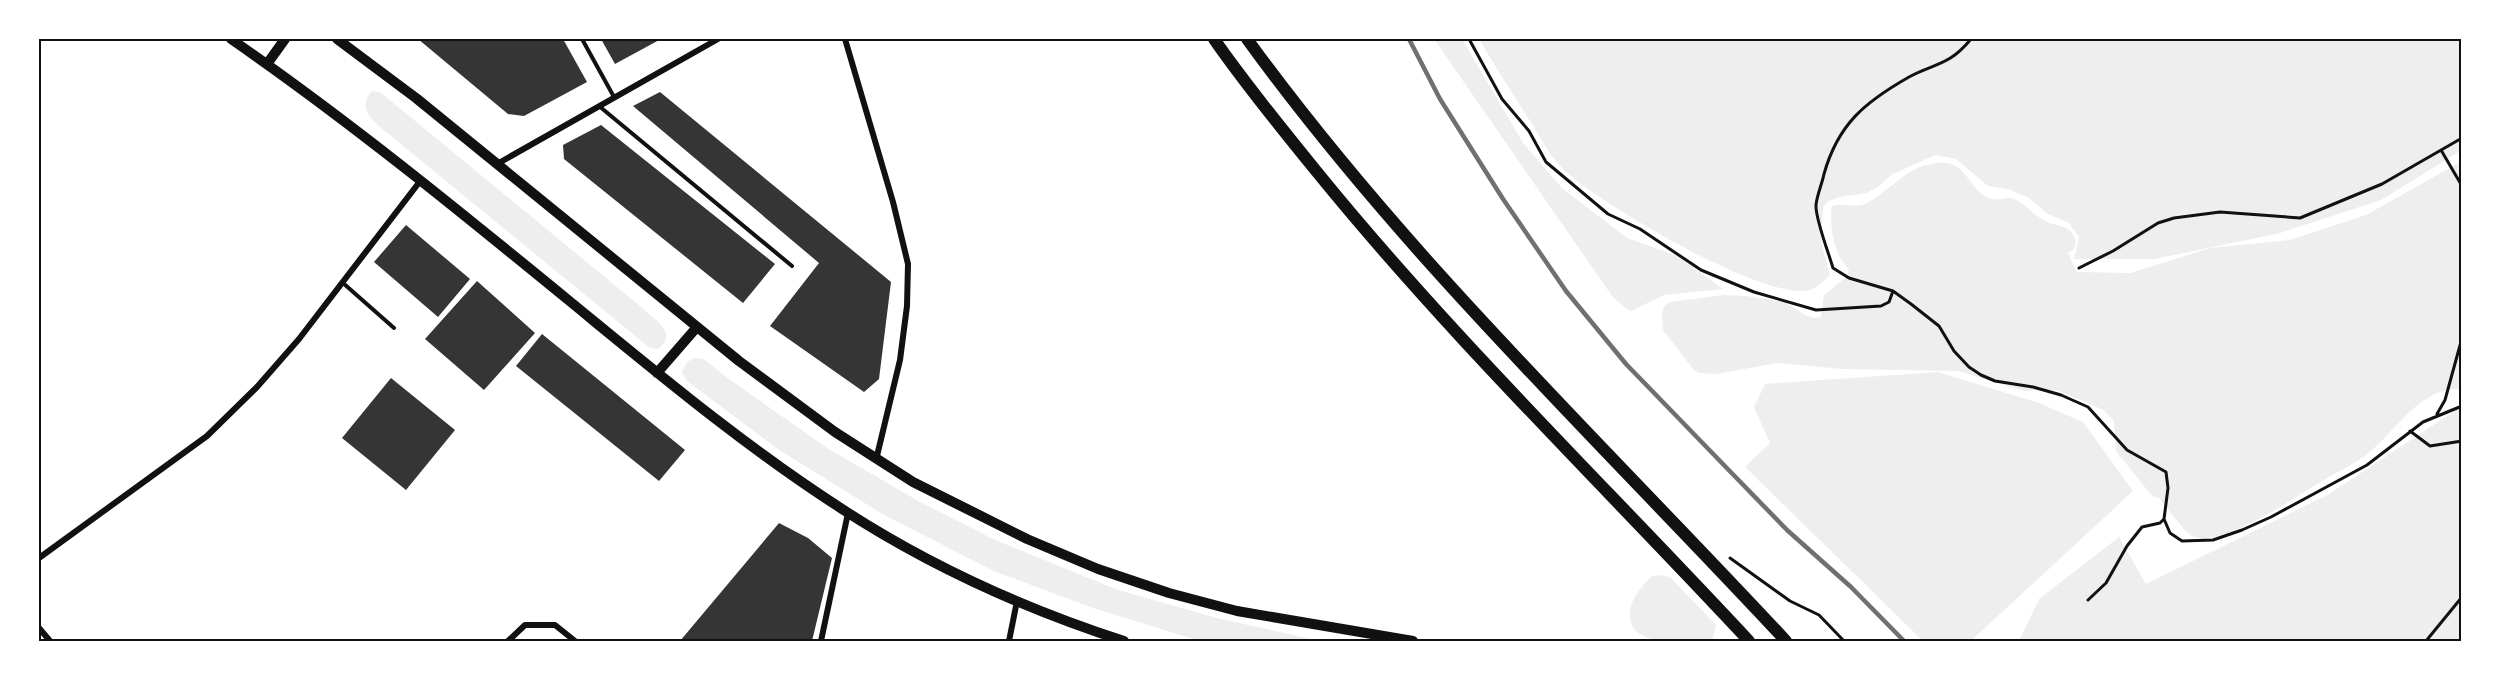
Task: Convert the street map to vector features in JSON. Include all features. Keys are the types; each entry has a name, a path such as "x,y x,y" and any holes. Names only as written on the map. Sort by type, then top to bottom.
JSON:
{"highway":[{"path":"1214,39 1274,119 1412,285 1550,435 1749,641"},
{"path":"1247,39 1317,130 1432,267 1570,416 1786,641"}],"main road":[{"path":"231,39 371,140 657,373 752,446 848,513 928,558 1017,601 1124,641"},
{"path":"267,63 285,39"},
{"path":"337,39 416,98 697,327 788,398 876,460 991,523 1063,555 1169,593 1237,611 1363,637 1413,641"},
{"path":"657,373 697,327"}],"street":[{"path":"497,164 718,39"},
{"path":"845,39 893,202 908,264 907,306 901,351 876,460"},
{"path":"39,558 207,436 257,387 299,339 421,180"},
{"path":"821,641 848,513"},
{"path":"1009,641 1017,601"},
{"path":"508,641 525,625 555,625 574,641"},
{"path":"39,628 50,641"}],"lane":[{"path":"582,39 614,98"},
{"path":"599,106 792,266"},
{"path":"342,283 394,328"}],"path":[{"path":"1469,39 1502,99 1529,130 1546,162 1608,214 1640,229 1701,270 1746,290 1816,310 1881,306 1889,302 1893,291"},
{"path":"1971,39 1939,66 1910,77 1858,112 1839,135 1827,164 1816,207 1833,268 1849,278 1893,291 1939,326 1954,351 1969,368 1981,375 1995,381 2052,392 2088,407 2127,450 2166,472 2168,488 2164,519 2170,533 2182,541 2213,540 2242,530 2367,465 2410,430 2436,415 2462,406"},
{"path":"2079,268 2113,251 2158,223 2181,217 2220,212 2300,218 2382,184 2462,138"},
{"path":"2441,150 2462,186"},
{"path":"2436,415 2445,400 2462,338"},
{"path":"2410,430 2430,446 2462,441"},
{"path":"2088,600 2106,583 2127,546 2142,527 2160,523 2164,519"},
{"path":"1726,555 1790,601 1819,615 1844,641"},
{"path":"2426,641 2462,597"}],"shaded area":[{"path":"1434,39 1462,39 1523,143 1562,188 1627,238 1675,255 1723,289 1664,295 1631,311 1624,307 1612,296"},
{"path":"1479,39 2462,39 2462,150 2381,200 2280,233 2155,259 2074,259 2079,237 2069,223 2048,214 2029,198 2008,189 1988,186 1956,159 1935,155 1891,175 1878,187 1866,193 1839,197 1827,202 1823,208 1821,242 1830,275 1815,288 1791,290 1761,282 1684,247 1581,184 1563,169 1550,153"},
{"path":"372,91 380,92 640,306 662,326 666,337 664,343 658,349 650,348 380,127 372,119 366,106 368,96"},
{"path":"2462,161 2462,389 2448,390 2422,401 2381,442 2360,459 2259,519 2221,535 2205,538 2189,534 2159,498 2152,496 2116,451 2114,421 2103,410 2056,390 2024,391 1958,371 1843,369 1778,363 1715,374 1699,373 1693,369 1663,330 1664,306 1670,302 1724,295 1785,302 1805,315 1813,318 1821,317 1824,295 1845,278 1849,271 1838,254 1834,240 1831,226 1832,206 1863,205 1876,198 1908,173 1927,165 1948,163 1962,171 1984,196 1992,199 2014,199 2040,218 2069,230 2076,242 2074,249 2068,253 2077,272 2131,273 2210,248 2290,240 2366,215"},
{"path":"695,358 704,359 827,448 920,502 993,539 1118,590 1217,618 1320,641 1200,641 1093,608 994,571 884,515 779,450 687,381 682,373 686,364"},
{"path":"1938,372 2039,403 2083,422 2133,491 1973,639 1923,641 1745,467 1770,443 1754,407 1765,384"},
{"path":"2462,406 2462,641 2019,641 2039,599 2119,537 2146,584 2329,494"},
{"path":"1661,575 1671,578 1716,625 1712,641 1676,642 1651,639 1640,634 1633,627 1630,611 1634,599 1652,576"}],"building":[{"path":"418,39 563,39 587,82 524,116 508,114"},
{"path":"601,39 661,39 615,64"},
{"path":"660,92 891,282 879,379 864,392 770,326 819,263 633,106"},
{"path":"601,125 775,264 743,303 564,159 563,145"},
{"path":"406,225 470,279 438,317 374,262"},
{"path":"477,281 535,333 484,390 425,339"},
{"path":"542,334 685,450 659,481 516,366"},
{"path":"391,378 455,430 406,490 342,438"},
{"path":"779,523 808,538 832,558 812,641 680,641"}],"railway":[{"path":"1409,39 1440,99 1503,199 1566,291 1626,364 1787,530 1851,587 1904,641"}]}
